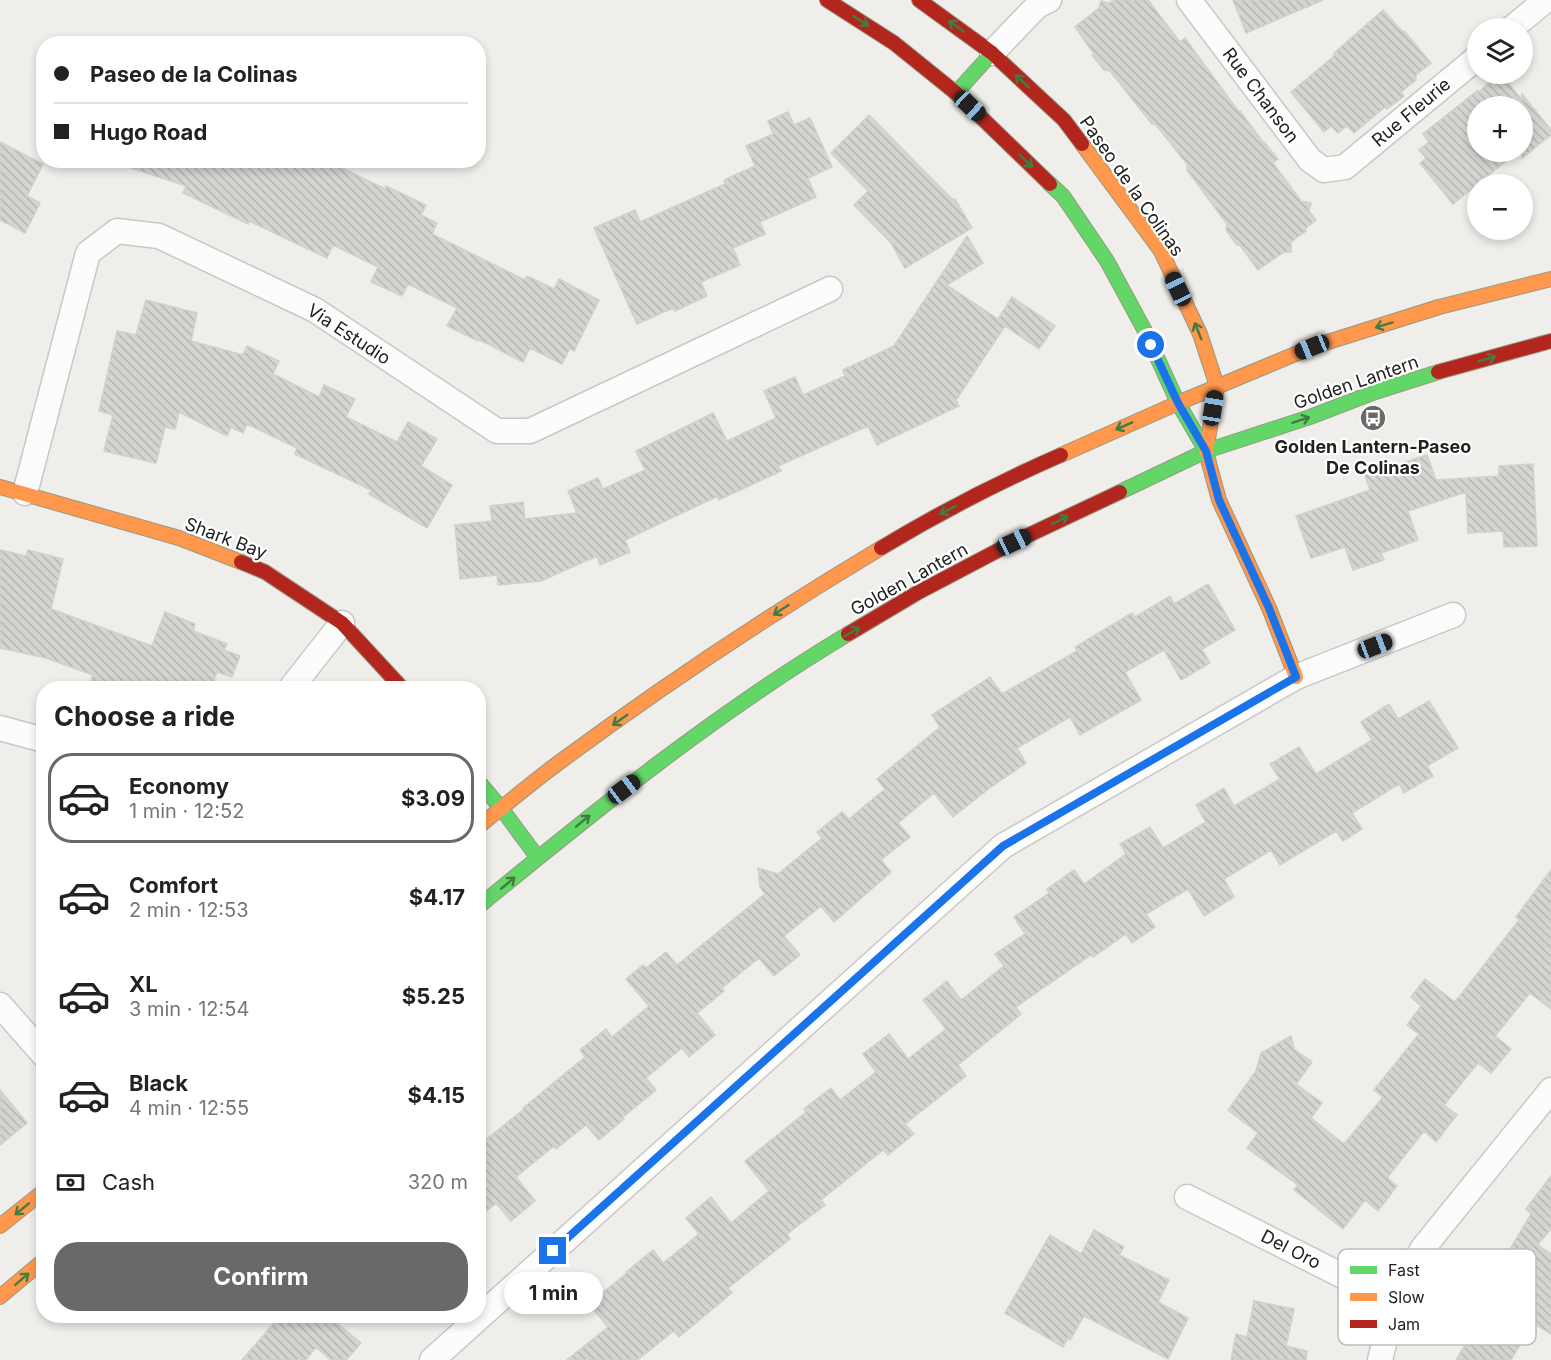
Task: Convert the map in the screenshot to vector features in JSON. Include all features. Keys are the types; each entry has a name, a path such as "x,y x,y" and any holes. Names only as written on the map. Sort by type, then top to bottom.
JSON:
{"main road":[{"name":"Paseo de la Colinas","path":"827,0 894,43 956,93 1063,196 1107,261 1145,331 1178,403 1206,451 1219,500 1269,608 1296,677"},
{"name":"Paseo de la Colinas","path":"920,0 992,52 1064,120 1161,252 1196,326 1217,386 1206,451"},
{"path":"956,93 992,52"},
{"path":"486,820 556,765 726,645 817,586 917,526 1016,475 1217,386 1322,344 1440,307 1551,279"},
{"name":"Golden Lantern","path":"486,900 586,818 749,697 822,649 917,593 1014,542 1206,451 1310,417 1375,392 1551,341"},
{"name":"Shark Bay","path":"0,488 25,493 179,538 264,572 342,623 396,681"},
{"path":"486,790 538,858"},
{"path":"0,1226 36,1197"},
{"path":"0,1298 36,1267"}],"street":[{"path":"992,52 1037,6 1049,0"},
{"name":"Rue Chanson","path":"1189,0 1310,160 1324,170 1345,167"},
{"path":"1524,18 1546,0"},
{"name":"Rue Fleurie","path":"1345,167 1467,66"},
{"name":"Via Estudio","path":"25,493 88,253 117,231 159,236 315,310 497,431 530,431 830,289"},
{"path":"486,1311 1003,846 1296,677 1453,615"},
{"path":"296,681 342,623"},
{"path":"0,728 36,738"},
{"path":"0,1005 36,1046"},
{"path":"1422,1249 1551,1090"},
{"name":"Del Oro","path":"1187,1197 1338,1274"},
{"path":"432,1360 473,1323"},
{"path":"1380,1360 1384,1345"}],"building":[{"path":"1113,0 1148,0 1180,42 1185,38 1239,112 1278,159 1273,163 1301,201 1311,203 1309,211 1316,220 1291,242 1291,252 1284,252 1258,270 1226,230 1227,224 1187,170 1187,164 1110,71 1104,70 1092,55 1094,54 1075,27 1099,8 1101,1 1110,3"},
{"path":"1233,0 1323,0 1246,33"},
{"path":"1383,10 1431,63 1401,92 1404,96 1387,109 1385,107 1354,133 1347,126 1338,133 1331,126 1324,132 1291,92"},
{"path":"1487,84 1509,84 1519,96 1470,96 1478,90 1478,93"},
{"path":"1467,99 1467,162 1505,162 1490,174 1467,174 1467,193 1453,204 1420,163 1426,158 1419,150 1429,142 1423,134"},
{"path":"1533,108 1551,130 1551,135 1533,149"},
{"path":"788,112 794,125 810,118 832,167 808,178 816,197 760,222 765,234 733,248 740,265 701,282 707,296 675,311 673,308 637,324 594,228 635,210 640,222 725,184 724,180 755,166 746,146 773,134 768,121"},
{"path":"869,115 953,200 955,199 972,228 905,268 891,243 854,205 868,191 831,153"},
{"path":"0,142 36,160 36,168 41,168 27,196 40,203 25,233 0,220"},
{"path":"131,168 342,168 385,189 386,186 426,205 421,215 437,223 432,234 525,280 527,276 554,289 559,279 599,300 574,351 570,348 562,364 530,348 523,362 447,326 457,308 408,284 402,296 371,282 378,267 333,245 327,258 183,193 186,186"},
{"path":"967,236 983,263 947,285 998,319 1012,297 1055,326 1039,349 1005,326 956,400 959,406 877,445 868,426 778,466 781,471 719,500 718,496 625,540 630,552 600,565 597,556 541,581 498,585 497,575 460,579 455,525 492,521 490,506 523,502 525,519 577,513 568,491 598,478 603,489 645,470 636,451 713,413 727,441 776,418 764,391 795,377 803,395 845,376 843,370 894,346"},
{"path":"146,300 197,313 191,341 243,355 247,346 279,361 273,374 319,397 324,385 355,399 346,417 397,442 408,422 437,439 421,466 452,485 427,528 369,494 371,490 295,454 297,448 247,424 243,433 231,427 227,436 179,412 175,429 165,427 156,463 104,451 113,415 99,411 117,331 136,335"},
{"path":"1427,455 1436,480 1499,476 1499,466 1533,464 1537,546 1504,547 1503,531 1468,533 1466,492 1408,511 1418,540 1381,553 1384,560 1353,570 1345,547 1311,558 1296,516 1370,490 1365,475"},
{"path":"0,550 26,556 28,550 63,559 51,609 152,646 165,612 195,624 193,631 227,644 224,650 240,656 232,677 217,672 214,681 91,681 93,675 46,658 0,648"},
{"path":"1208,584 1235,630 1202,649 1210,663 1181,680 1164,650 1125,672 1141,700 1080,735 1070,717 1017,748 1026,763 953,817 934,793 898,823 910,837 881,860 891,872 834,922 821,906 784,936 800,955 774,976 759,958 722,988 724,991 697,1013 715,1035 689,1057 682,1048 646,1078 656,1090 599,1140 586,1125 556,1149 554,1146 516,1177 535,1201 511,1221 496,1203 486,1211 486,1140 585,1057 580,1050 606,1029 612,1037 649,1006 626,979 643,965 646,968 666,952 677,965 765,894 760,887 758,868 778,874 822,838 817,832 842,812 849,819 885,789 877,779 940,727 932,715 990,677 1002,694 1077,651 1075,647 1132,613 1135,617 1170,596 1174,604"},
{"path":"1429,701 1458,748 1427,766 1433,776 1404,793 1399,784 1352,813 1362,829 1343,841 1336,831 1280,865 1271,850 1224,879 1234,897 1204,916 1188,889 1146,914 1155,927 1132,943 1126,934 1093,957 1091,955 1016,1007 1021,1014 958,1065 966,1076 905,1124 914,1134 888,1155 883,1150 821,1200 825,1205 787,1234 790,1239 728,1288 732,1293 679,1337 674,1331 637,1360 567,1360 608,1327 589,1304 653,1250 663,1263 699,1234 686,1218 711,1197 731,1223 769,1191 745,1161 806,1112 804,1109 831,1088 840,1100 876,1072 863,1054 889,1034 908,1059 946,1029 923,1000 947,981 961,1000 1004,966 995,954 1025,934 1014,917 1049,893 1047,889 1074,870 1084,884 1126,854 1120,844 1150,827 1163,848 1206,822 1196,805 1224,788 1234,806 1280,779 1270,764 1299,747 1316,774 1372,740 1361,722 1389,704 1398,719"},
{"path":"1551,870 1551,1009 1530,993 1495,1036 1511,1049 1491,1073 1478,1063 1444,1105 1457,1115 1436,1142 1424,1131 1387,1178 1397,1186 1378,1211 1365,1200 1343,1229 1294,1190 1298,1185 1247,1148 1258,1133 1228,1110 1256,1071 1261,1053 1291,1036 1294,1049 1312,1062 1296,1084 1322,1103 1311,1118 1344,1144 1383,1097 1374,1090 1419,1034 1407,1025 1421,1006 1411,997 1425,979 1455,1002 1519,920 1516,917"},
{"path":"0,1090 27,1123 0,1145"},
{"path":"1551,1176 1551,1229 1537,1245 1551,1254 1551,1334 1536,1325 1536,1249 1510,1249 1531,1214 1526,1209"},
{"path":"1094,1230 1124,1247 1119,1255 1169,1280 1158,1302 1188,1318 1168,1359 1084,1316 1070,1340 1068,1338 1063,1347 1005,1313 1050,1235 1081,1254"},
{"path":"1254,1301 1294,1309 1286,1346 1307,1351 1306,1360 1231,1360 1236,1334 1247,1337"},
{"path":"274,1323 337,1323 361,1343 346,1360 331,1360 316,1347 306,1360 242,1360"},
{"path":"1465,1345 1520,1345 1511,1360 1456,1360"}],"traffic: fast":[{"path":"956,93 992,53"},
{"path":"1050,184 1063,196 1107,261 1145,331 1178,403 1206,451 1209,463"},
{"path":"1120,492 1206,451 1438,372"},
{"path":"486,901 612,799 704,730 751,696 848,634"},
{"path":"486,790 538,858"}],"traffic: slow":[{"path":"1082,144 1161,251 1200,334 1217,386 1206,451"},
{"path":"1061,455 1312,347 1439,307 1551,279"},
{"path":"1209,463 1219,500 1269,608 1296,677"},
{"path":"0,487 179,538 241,562"},
{"path":"486,820 557,764 676,679 881,548"},
{"path":"0,1226 36,1197"},
{"path":"0,1297 36,1267"}],"traffic: jam":[{"path":"827,0 894,43 956,93 1050,184"},
{"path":"919,0 992,53 1064,120 1082,144"},
{"path":"1438,372 1551,341"},
{"path":"881,548 970,498 1061,455"},
{"path":"848,634 917,593 1014,542 1120,492"},
{"path":"241,562 265,572 342,623 396,681"}],"place":[{"name":"Golden Lantern-Paseo De Colinas","path":"1373,418"}],"route":[{"path":"553,1251 1003,846 1296,677 1269,608 1219,500 1206,451 1178,403 1151,345"}]}
